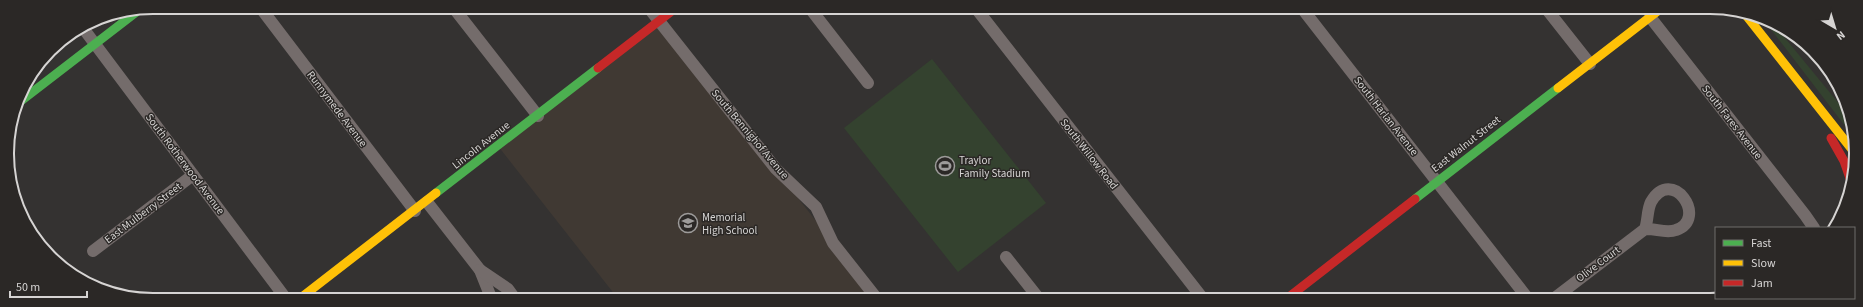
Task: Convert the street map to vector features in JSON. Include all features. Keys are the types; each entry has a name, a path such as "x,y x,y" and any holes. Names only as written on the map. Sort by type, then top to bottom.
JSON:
{"main road":[{"name":"Lincoln Avenue","path":"307,293 668,14"},
{"name":"East Walnut Street","path":"1294,293 1654,14"},
{"path":"26,97 131,16"},
{"path":"1750,20 1849,145"},
{"path":"1771,47 1830,136 1844,161 1848,172"}],"street":[{"name":"Runnymede Avenue","path":"265,14 415,211"},
{"path":"458,14 538,116"},
{"name":"South Bennighof Avenue","path":"654,14 776,170 816,207 833,243 872,293"},
{"path":"814,14 868,83"},
{"name":"South Willow Road","path":"980,14 1199,293"},
{"name":"South Harlan Avenue","path":"1306,14 1524,293"},
{"path":"1551,14 1590,64"},
{"name":"South Fares Avenue","path":"1650,17 1805,214 1813,227"},
{"name":"South Rotherwood Avenue","path":"86,32 282,293"},
{"name":"East Mulberry Street","path":"93,251 193,175"},
{"path":"426,202 480,270 489,293"},
{"name":"Olive Court","path":"1561,293 1645,229"},
{"path":"1006,257 1034,293"},
{"path":"480,270 508,289 511,293"}],"shaded area":[{"name":"Memorial High School","path":"659,21 873,293 614,293 498,146"}],"green space":[{"path":"1769,27 1783,35 1840,105 1846,128"},
{"name":"Traylor Family Stadium","path":"932,59 1046,203 958,272 844,128"}],"traffic: fast":[{"path":"26,97 131,16"},
{"path":"436,193 598,68"},
{"path":"1415,199 1558,88"}],"traffic: slow":[{"path":"1558,88 1654,14"},
{"path":"1750,20 1849,145"},
{"path":"307,293 436,193"}],"traffic: jam":[{"path":"598,68 668,14"},
{"path":"1831,138 1844,161 1848,172"},
{"path":"1294,293 1415,199"}],"place":[{"name":"Traylor Family Stadium","path":"945,166"},
{"name":"Memorial High School","path":"688,223"}]}
